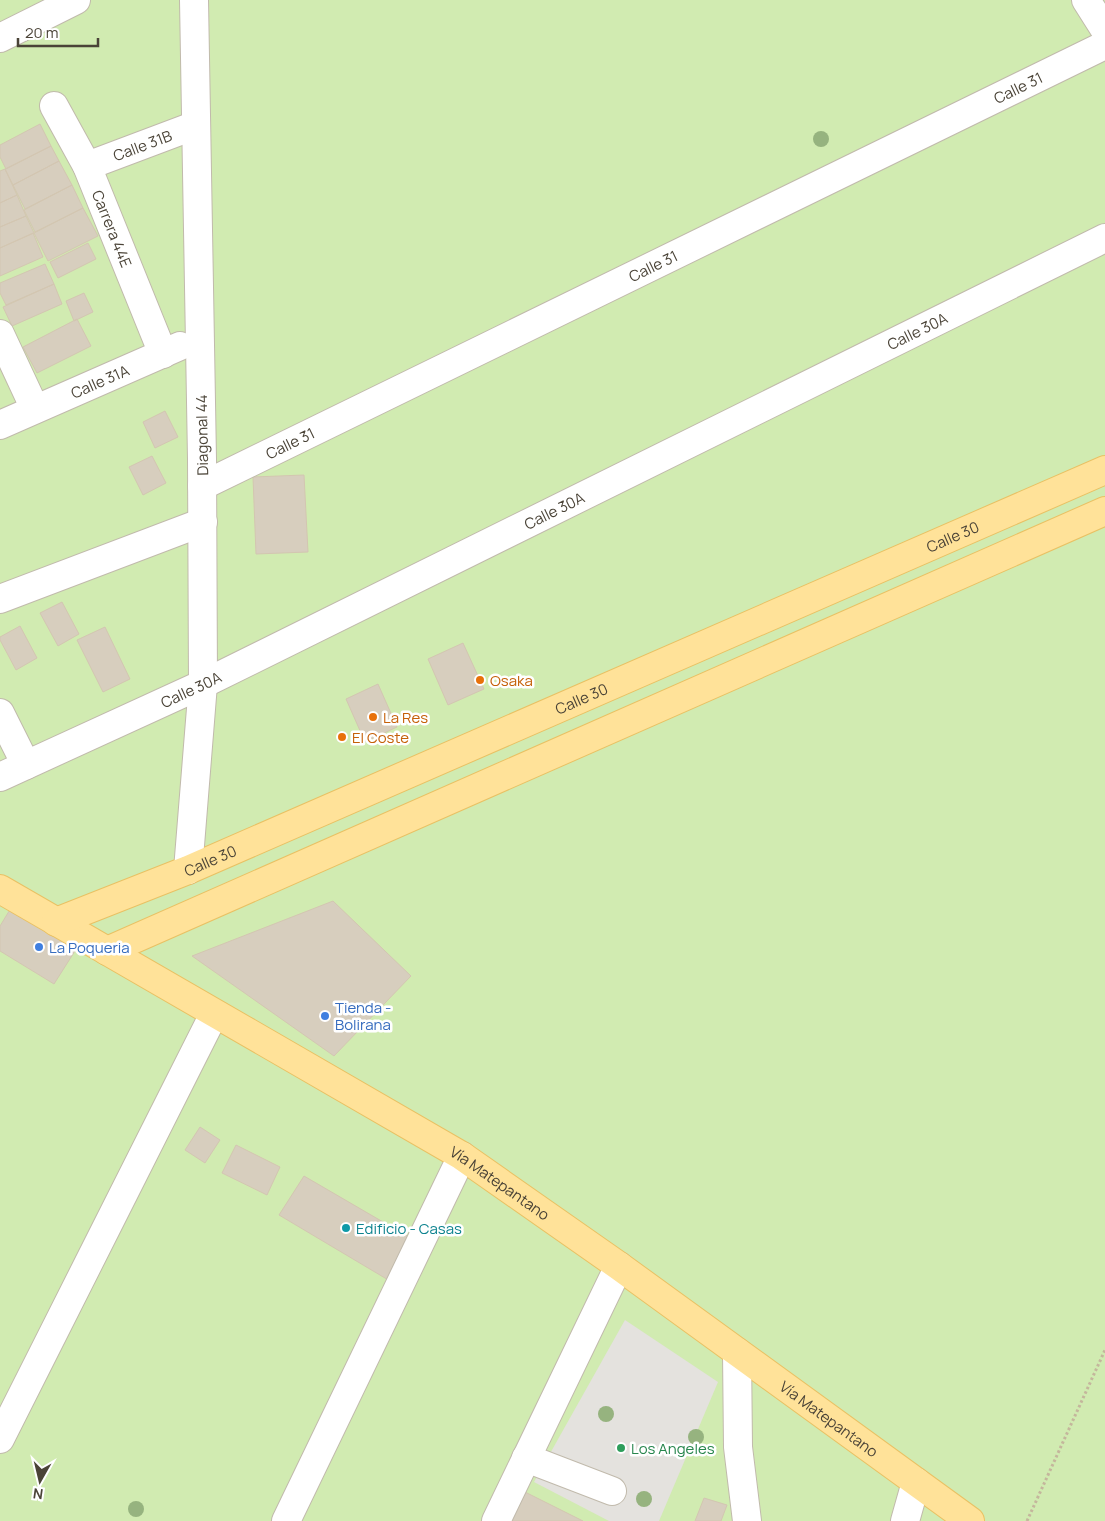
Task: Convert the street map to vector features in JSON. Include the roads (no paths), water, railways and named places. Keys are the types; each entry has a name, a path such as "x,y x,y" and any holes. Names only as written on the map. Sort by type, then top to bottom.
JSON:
{"main road":[{"name":"Calle 30","path":"56,922 188,870 1105,470"},
{"path":"107,952 1105,511"},
{"name":"Vía Matepantano","path":"0,890 462,1156 619,1266 970,1521"}],"street":[{"path":"0,38 76,0"},
{"name":"Diagonal 44","path":"188,870 203,684 202,486 194,0"},
{"path":"1086,0 1105,30"},
{"name":"Calle 31","path":"202,486 1105,46"},
{"name":"Carrera 44E","path":"54,106 87,166 163,354"},
{"name":"Calle 31B","path":"87,166 196,125"},
{"name":"Calle 30A","path":"0,777 203,684 1105,238"},
{"path":"0,334 35,409"},
{"name":"Calle 31A","path":"0,425 200,338"},
{"path":"0,599 202,522"},
{"path":"0,714 26,765"},
{"path":"0,1439 214,1014"},
{"path":"286,1521 462,1156"},
{"path":"496,1521 619,1266"},
{"path":"737,1352 738,1447 747,1521"},
{"path":"526,1458 612,1492"},
{"path":"905,1521 916,1482"}],"place":[{"name":"Osaka","path":"480,680"},
{"name":"La Res","path":"373,717"},
{"name":"El Coste","path":"342,737"},
{"name":"La Poqueria","path":"39,947"},
{"name":"Tienda - Bolirana","path":"325,1016"},
{"name":"Edificio - Casas","path":"346,1228"},
{"name":"Los Angeles","path":"621,1448"}]}
